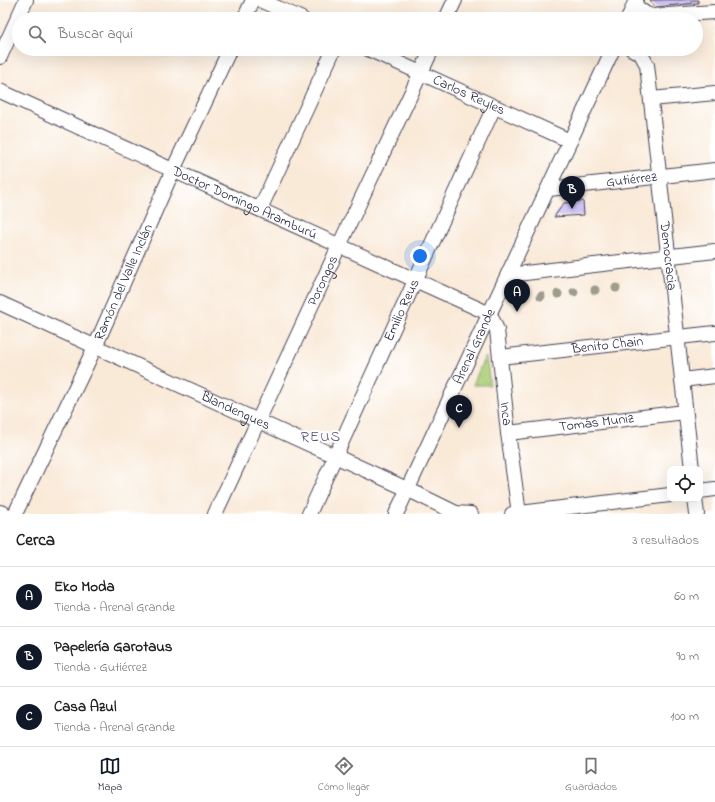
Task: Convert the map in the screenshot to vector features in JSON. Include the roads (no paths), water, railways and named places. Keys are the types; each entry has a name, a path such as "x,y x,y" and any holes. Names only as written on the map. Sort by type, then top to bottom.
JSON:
{"street":[{"path":"20,12 26,0"},
{"path":"247,12 253,0"},
{"path":"260,0 287,12"},
{"path":"449,12 455,0"},
{"path":"635,3 644,12"},
{"path":"703,13 715,12"},
{"path":"0,56 12,30"},
{"name":"Ramón del Valle Inclán","path":"15,514 95,347 173,170 227,56"},
{"path":"260,209 331,56"},
{"name":"Carlos Reyles","path":"383,56 570,141"},
{"name":"Porongos","path":"215,514 338,246 429,56"},
{"name":"Arenal Grande","path":"396,514 549,189 610,56"},
{"path":"642,56 647,65"},
{"name":"Democracia","path":"648,56 647,65 692,466"},
{"name":"Doctor Domingo Aramburú","path":"0,91 490,314"},
{"path":"651,99 715,93"},
{"name":"Emilio Reus","path":"309,514 494,106"},
{"name":"Gutiérrez","path":"549,189 715,170"},
{"path":"508,275 715,251"},
{"name":"Blandengues","path":"0,303 407,489 456,514 471,514"},
{"name":"Inca","path":"490,314 497,330 517,514"},
{"name":"Benito Chain","path":"500,357 715,333"},
{"path":"682,380 715,376"},
{"name":"Tomás Muniz","path":"508,433 685,412"},
{"path":"703,491 715,489"},
{"path":"517,514 667,495"},
{"path":"695,502 697,514"},
{"path":"0,512 5,514"}],"place":[{"name":"Papelería Garotaus","path":"572,209"},
{"name":"Eko Moda","path":"517,312"},
{"name":"Casa Azul","path":"459,428"}],"district":[{"name":"REUS","path":"321,437"}]}
